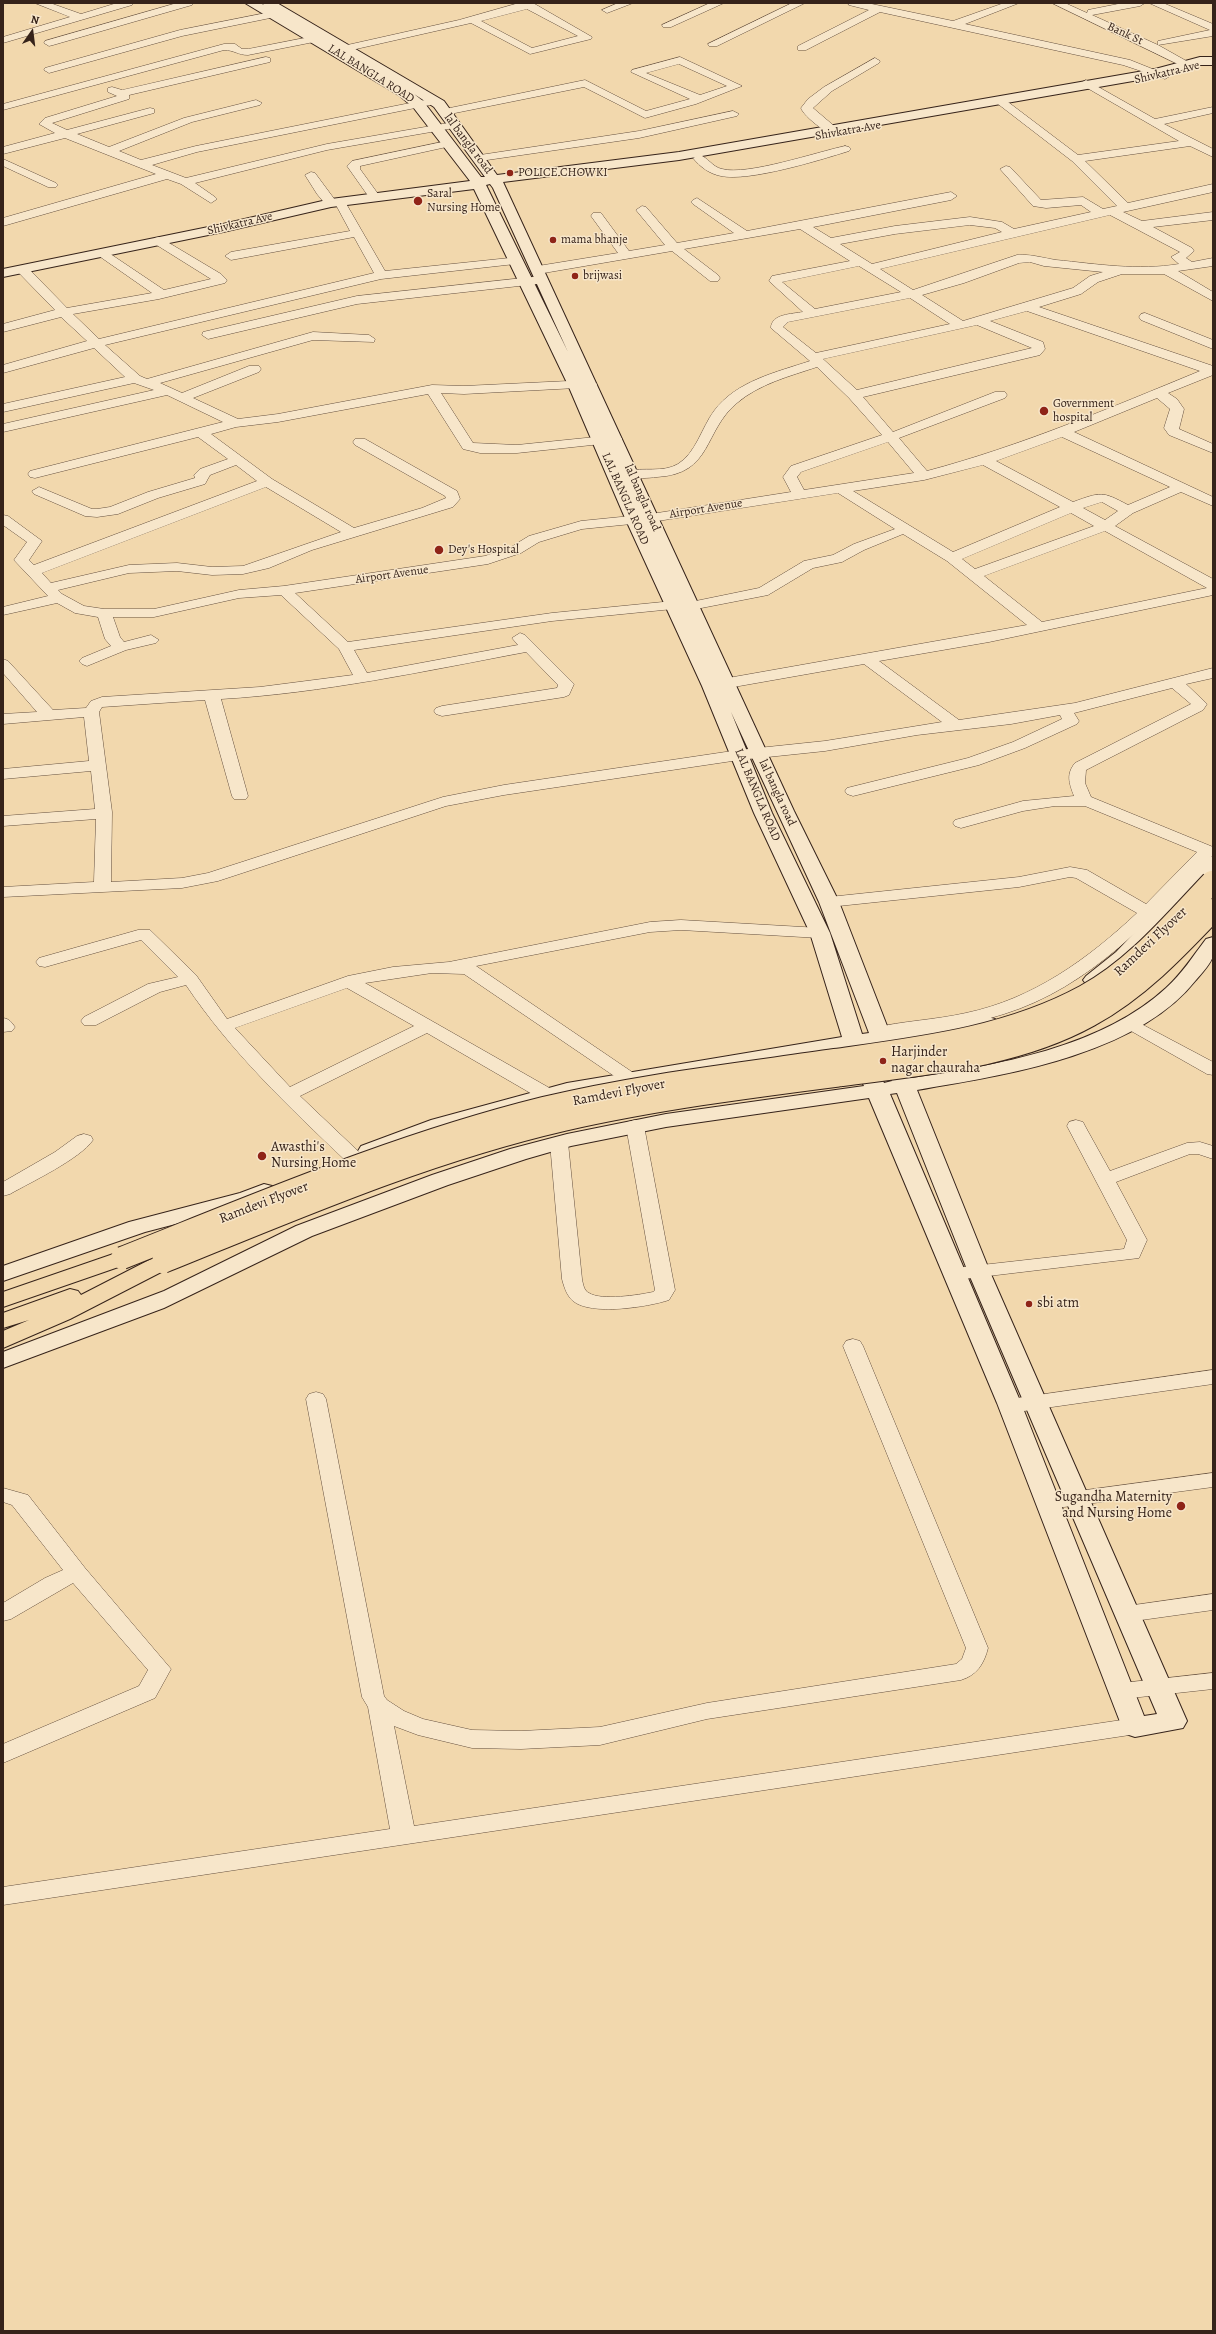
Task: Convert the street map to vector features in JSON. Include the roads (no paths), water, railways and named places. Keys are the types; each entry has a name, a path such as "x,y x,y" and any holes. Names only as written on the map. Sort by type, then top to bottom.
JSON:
{"highway":[{"name":"Ramdevi Flyover","path":"3,1300 122,1258 401,1151 544,1108 627,1090 900,1051 988,1034 1026,1024 1088,995 1118,974 1145,951 1213,881"},
{"name":"Ramdevi Flyover","path":"3,1320 163,1262 351,1188 491,1140 562,1120 663,1100 962,1056 1048,1034 1078,1021 1117,1000 1174,951 1213,910"},
{"path":"3,1290 122,1258"},
{"path":"3,1340 62,1314 163,1262"}],"street":[{"path":"40,3 80,17"},
{"path":"3,40 128,3"},
{"path":"49,43 188,3"},
{"name":"LAL BANGLA ROAD","path":"251,3 270,9 330,46 418,104 447,144 486,184 515,260 535,277"},
{"path":"607,10 628,3"},
{"path":"666,25 719,3"},
{"path":"713,44 800,3"},
{"path":"853,3 1126,62 1160,74"},
{"path":"953,25 1014,3"},
{"name":"Bank St","path":"1057,3 1150,45 1203,65"},
{"path":"1070,3 1162,43 1203,65"},
{"path":"1092,12 1140,3"},
{"path":"1154,3 1213,28"},
{"path":"121,94 330,46 472,20 527,4 587,38 536,51 530,50 472,20"},
{"path":"49,70 270,9"},
{"name":"lal bangla road","path":"270,9 330,46 435,101 480,158 486,184 535,277 608,440 632,474 691,606 719,685 759,753 829,902 880,1035 905,1086 996,1313 1077,1497 1126,1614 1174,1721 1135,1727"},
{"path":"802,48 878,9"},
{"path":"10,26 39,29"},
{"path":"1162,43 1213,33"},
{"path":"3,107 224,48 235,47 239,52 248,52 330,46"},
{"path":"445,112 585,83 645,115 699,99 737,86 680,60 636,72 699,99"},
{"path":"834,131 808,112 807,108 810,104 875,61"},
{"name":"Shivkatra Ave","path":"3,273 103,253 335,202 681,158 699,158 834,131 1004,104 1203,65"},
{"path":"95,82 125,97 46,122 47,125 185,182 211,199"},
{"path":"681,158 1090,86 1190,143 1213,154"},
{"path":"141,164 196,150 435,101"},
{"path":"110,151 188,120 256,103"},
{"path":"1004,104 1076,159 1126,208"},
{"path":"1154,123 1213,110"},
{"path":"3,151 150,111"},
{"path":"480,158 663,132 733,114"},
{"path":"185,182 327,147 434,127 454,125"},
{"path":"1076,159 1190,143"},
{"path":"375,198 354,169 353,166 356,163 447,144"},
{"path":"699,158 712,170 732,174 824,156 845,149"},
{"path":"3,162 52,186"},
{"path":"1006,169 1037,203 1046,204 1083,201 1106,212 1140,225 1188,251 1186,254 1177,257 1192,267"},
{"path":"3,222 167,175"},
{"path":"310,175 321,192 335,202 357,233 381,275"},
{"path":"812,314 777,284 775,281 776,279 866,265 1012,234 1213,188"},
{"path":"208,335 357,300 535,277 626,255 802,225 951,196"},
{"path":"697,202 744,234"},
{"path":"642,210 673,246 714,278"},
{"path":"597,216 626,255"},
{"path":"1140,225 1213,216"},
{"path":"831,242 895,230 970,221 998,225 1012,234"},
{"path":"802,225 960,325"},
{"path":"231,256 357,233"},
{"path":"3,328 64,312 159,295 219,279 159,241"},
{"path":"103,253 158,291"},
{"path":"924,476 854,395 817,359 777,328 777,324 784,319 912,294 960,280 1017,259 1031,258 1044,262 1146,272 1192,267 1213,262"},
{"path":"3,369 96,343 381,275 515,260"},
{"path":"22,269 96,343 141,381 174,394 236,423"},
{"path":"615,476 684,468 724,407 746,390 817,359 978,321 1026,307 1077,291 1087,282 1121,270"},
{"path":"1167,270 1213,296"},
{"path":"1026,307 1212,370"},
{"path":"228,312 277,344"},
{"path":"1145,317 1213,345"},
{"path":"854,395 1035,352 1040,349 1038,345 978,321"},
{"path":"3,408 141,381 277,344 322,335 369,339"},
{"path":"3,428 174,394 254,369"},
{"name":"Airport Avenue","path":"3,519 35,541 21,560 47,588 59,598 80,610 104,613 154,613 239,594 284,590 488,560 516,550 534,538 560,530 633,518 651,518 924,476 985,460 1063,432 1212,370"},
{"path":"35,474 236,423 278,418 432,389 464,390 583,385"},
{"path":"432,389 468,446 476,449 498,450 608,440"},
{"path":"1158,393 1172,402 1177,409 1171,428 1174,432 1213,449"},
{"path":"798,495 790,477 796,469 890,437 1000,395"},
{"path":"200,432 268,482 354,534"},
{"path":"1063,432 1180,488 1213,502"},
{"name":"LAL BANGLA ROAD","path":"608,440 615,476 633,518 674,605 719,685 739,755 763,813 820,933 854,1041 877,1090 973,1315 1049,1502 1135,1727"},
{"path":"47,588 129,569 177,567 212,571 243,570 264,565 308,547 448,504 453,499 452,494 360,442"},
{"path":"39,491 90,513 113,511 153,495 200,481 202,478 201,474 204,472 238,460"},
{"path":"985,460 1072,506 1213,585"},
{"path":"34,573 38,568 268,482"},
{"path":"974,575 1106,526 1128,510 1180,488"},
{"path":"840,489 952,558 1039,627"},
{"path":"952,558 1010,530 1042,520 1072,506 1100,498 1128,510"},
{"path":"691,606 763,592 777,585 809,564 837,559 859,547 896,533"},
{"path":"284,590 345,647 362,678"},
{"path":"719,685 1039,627 1213,591"},
{"path":"3,611 59,598"},
{"path":"345,647 506,623 674,605"},
{"path":"104,613 113,639 121,647"},
{"path":"442,711 564,692 566,684 506,623"},
{"path":"87,661 121,647 151,640"},
{"path":"102,887 104,812 92,712 96,704 106,702 260,692 362,678 529,647"},
{"path":"866,658 955,725"},
{"path":"3,664 49,715"},
{"path":"3,892 182,883 212,877 450,801 504,790 739,755 825,746 955,725 1011,719 1064,710 1213,673"},
{"path":"1084,801 1075,776 1076,771 1081,766 1197,707 1199,704 1197,701 1175,682"},
{"path":"212,696 240,796"},
{"path":"853,791 973,762 1019,745 1071,721 1064,710"},
{"path":"3,719 92,712"},
{"path":"3,774 98,765"},
{"path":"961,823 1013,806 1037,802 1084,801 1098,804 1211,853"},
{"path":"3,821 93,816 104,812"},
{"path":"3,1274 137,1227 248,1198 439,1125 546,1094 629,1078 854,1041 967,1018 1020,1002 1070,978 1099,958 1211,853"},
{"path":"880,1035 956,1029 1002,1020 1046,1005 1100,976 1123,956 1211,853"},
{"path":"829,902 909,892 1019,882 1070,872 1081,874 1147,912"},
{"path":"224,1026 332,984 407,970 454,966 650,928 681,925 820,933"},
{"path":"45,962 144,934 190,979 224,1026 288,1095 353,1157"},
{"path":"3,1360 156,1303 196,1285 286,1238 454,1174 559,1143 635,1126 712,1113 905,1086 1000,1070 1090,1041 1130,1023 1169,997 1213,943"},
{"path":"454,966 470,970 629,1078"},
{"path":"90,1021 154,988 190,979"},
{"path":"348,981 546,1094"},
{"path":"1130,1023 1213,1070"},
{"path":"288,1095 428,1026"},
{"path":"559,1143 572,1279 576,1291 582,1297 596,1301 650,1301 662,1296 665,1290 635,1126"},
{"path":"955,1274 1132,1254 1137,1240 1076,1126"},
{"path":"3,1190 62,1156 84,1140"},
{"path":"1105,1179 1187,1148 1200,1148 1213,1152"},
{"path":"913,1174 940,1173"},
{"path":"973,1315 996,1313"},
{"path":"316,1399 372,1697 379,1706 396,1717 418,1726 472,1739 522,1740 600,1736 707,1711 961,1672 968,1668 974,1659 977,1648 853,1346"},
{"path":"1010,1406 1213,1376"},
{"path":"1049,1502 1077,1497 1213,1480"},
{"path":"3,1495 20,1500 76,1573 160,1669 147,1692 3,1754"},
{"path":"3,1613 53,1583 76,1573"},
{"path":"1126,1614 1213,1602"},
{"path":"1122,1691 1213,1681"},
{"path":"379,1706 404,1837"},
{"path":"3,1896 1135,1727"}],"place":[{"name":"POLICE CHOWKI","path":"510,173"},
{"name":"Saral Nursing Home","path":"418,201"},
{"name":"mama bhanje","path":"553,240"},
{"name":"brijwasi","path":"575,276"},
{"name":"Government hospital","path":"1044,411"},
{"name":"Dey's Hospital","path":"439,550"},
{"name":"Harjinder nagar chauraha","path":"883,1061"},
{"name":"Awasthi's Nursing Home","path":"262,1156"},
{"name":"sbi atm","path":"1029,1304"},
{"name":"Sugandha Maternity and Nursing Home","path":"1181,1506"}]}
